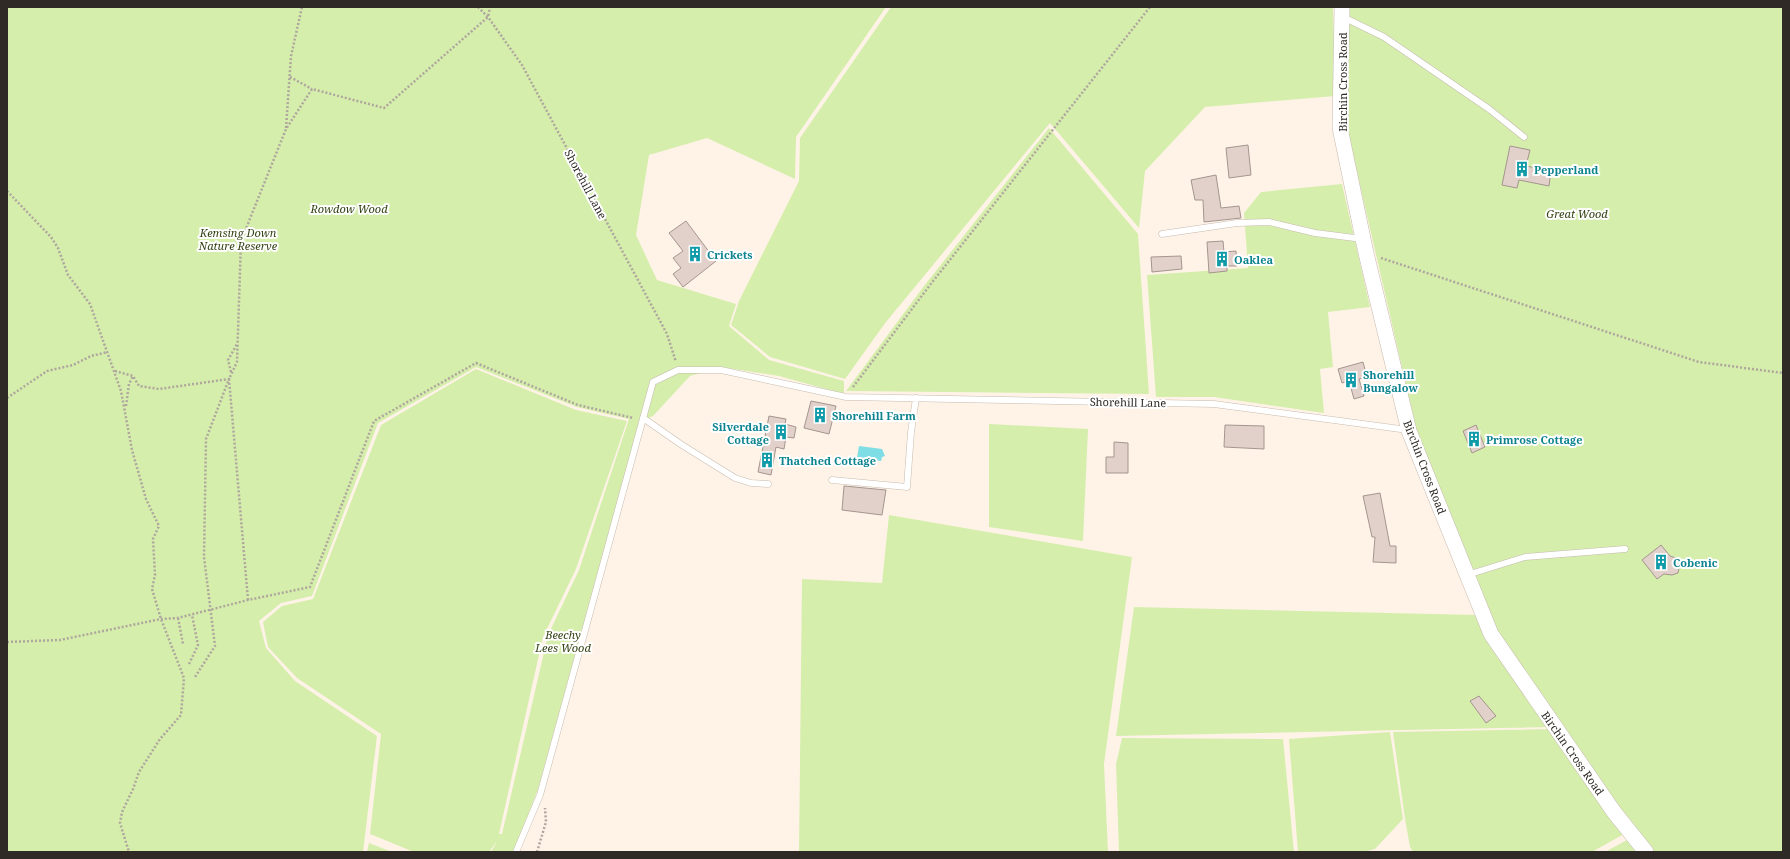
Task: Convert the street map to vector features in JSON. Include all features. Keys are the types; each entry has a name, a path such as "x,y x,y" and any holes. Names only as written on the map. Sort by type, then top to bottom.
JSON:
{"street":[{"name":"Birchin Cross Road","path":"1341,12 1340,128 1364,246 1409,431 1491,634 1614,812 1646,852"}],"lane":[{"path":"1341,12 1384,37 1489,110 1524,137"},
{"path":"1162,234 1237,223 1269,222 1364,246"},
{"name":"Shorehill Lane","path":"678,370 721,370 846,397 1214,404 1409,431"},
{"path":"516,852 540,794 653,382 678,370"},
{"path":"832,480 907,487 910,432 916,398"},
{"path":"643,419 735,478 751,483 768,484"},
{"path":"1467,575 1525,557 1625,550"}],"path":[{"path":"286,129 292,56 302,7"},
{"name":"Shorehill Lane","path":"478,7 488,17 522,65 667,334 678,370"},
{"path":"290,76 312,89 384,108 488,17 490,7"},
{"path":"846,397 930,285 1150,7"},
{"path":"195,677 215,646 204,558 206,439 231,372 237,362 240,241 286,129 312,89"},
{"path":"7,191 51,237 58,248 68,275 90,304 115,371 125,408 132,450 146,499 159,526 153,538 155,575 152,589 161,619 184,678 181,715 160,739 139,772 122,812 120,823 129,852"},
{"path":"1364,246 1699,362 1783,373"},
{"path":"231,372 228,360 237,343"},
{"path":"7,398 47,371 73,365 91,356 108,352"},
{"path":"7,642 60,640 161,619 178,618 248,600 310,588 374,420 476,364 578,405 643,419"},
{"path":"115,371 133,376 139,386 159,389 229,379"},
{"path":"125,408 129,384 133,376"},
{"path":"229,379 248,600"},
{"path":"189,664 198,645 192,615"},
{"path":"178,618 183,644"},
{"path":"537,852 546,822 544,796 540,794"}],"green space":[{"name":"Rowdow Wood","path":"7,7 886,7 796,137 795,179 707,138 649,155 636,235 657,280 736,304 729,326 769,360 844,381 844,394 779,376 721,367 690,376 653,416 640,422 538,789 514,852 491,852 497,841 489,852 414,852 370,834 381,734 297,678 268,647 263,622 282,606 313,599 381,425 476,369 576,410 627,421 576,569 543,637 499,834 502,834 548,635 579,570 629,419 577,407 476,367 378,423 312,596 281,603 259,621 266,648 295,681 377,736 363,852 7,852"},
{"path":"891,7 1333,7 1335,96 1205,107 1145,171 1139,228 1050,123 886,322 845,379 770,357 731,325 739,301 799,181 800,138"},
{"name":"Great Wood","path":"1346,7 1783,7 1783,852 1652,852 1494,633 1416,428 1348,133"},
{"path":"1049,128 1138,234 1149,394 846,391 924,286"},
{"path":"1342,184 1370,307 1328,312 1333,367 1320,369 1324,413 1214,397 1156,397 1147,275 1248,268 1244,213 1261,192"},
{"path":"989,424 1088,429 1083,541 989,527"},
{"path":"889,515 1132,557 1104,764 1108,852 799,852 802,579 882,583"},
{"path":"1134,607 1477,615 1551,727 1116,736"},
{"path":"1552,729 1624,834 1592,852 1413,852 1410,847 1405,819 1393,732"},
{"path":"1390,732 1403,819 1375,849 1363,852 1298,852 1289,739"},
{"path":"1122,738 1283,739 1294,852 1119,852 1116,764"},
{"path":"1627,840 1637,852 1605,852"},
{"path":"369,843 392,852 367,852"}],"water":[{"path":"859,446 882,449 885,456 882,457 881,461 857,458"}],"building":[{"path":"1248,145 1251,175 1229,178 1226,148"},
{"name":"Pepperland","path":"1510,146 1530,150 1526,166 1551,171 1549,186 1519,180 1517,188 1502,185"},
{"path":"1216,175 1221,208 1239,206 1241,218 1204,222 1203,200 1195,200 1191,180"},
{"name":"Crickets","path":"686,221 716,261 683,287 673,274 681,268 673,258 683,251 669,233"},
{"name":"Oaklea","path":"1223,241 1224,252 1236,251 1237,266 1227,266 1227,271 1209,273 1207,242"},
{"path":"1181,256 1182,269 1152,272 1151,257"},
{"name":"Shorehill Bungalow","path":"1363,362 1367,377 1359,379 1364,396 1354,399 1349,381 1342,383 1338,369"},
{"name":"Shorehill Farm","path":"811,401 836,406 829,434 804,428"},
{"name":"Silverdale Cottage","path":"769,416 786,419 785,424 796,427 794,438 786,437 784,449 776,447 771,475 758,472"},
{"path":"1225,425 1264,426 1264,449 1224,447"},
{"name":"Primrose Cottage","path":"1476,425 1485,447 1472,453 1463,431"},
{"path":"1114,442 1128,443 1128,473 1106,473 1106,457 1114,457"},
{"path":"844,486 886,490 882,515 842,510"},
{"path":"1380,493 1390,546 1396,546 1396,563 1373,562 1375,537 1372,537 1363,496"},
{"name":"Cobenic","path":"1661,545 1670,556 1676,558 1680,564 1678,573 1672,575 1664,574 1657,579 1642,560"},
{"path":"1479,696 1496,716 1486,723 1470,701"}],"place":[{"name":"Pepperland","path":"1522,169"},
{"name":"Crickets","path":"695,254"},
{"name":"Oaklea","path":"1222,259"},
{"name":"Shorehill Bungalow","path":"1351,380"},
{"name":"Shorehill Farm","path":"820,415"},
{"name":"Silverdale Cottage","path":"781,432"},
{"name":"Primrose Cottage","path":"1474,439"},
{"name":"Thatched Cottage","path":"767,460"},
{"name":"Cobenic","path":"1661,562"}],"park label":[{"name":"Kemsing Down Nature Reserve","path":"238,238"},
{"name":"Beechy Lees Wood","path":"563,640"}]}
